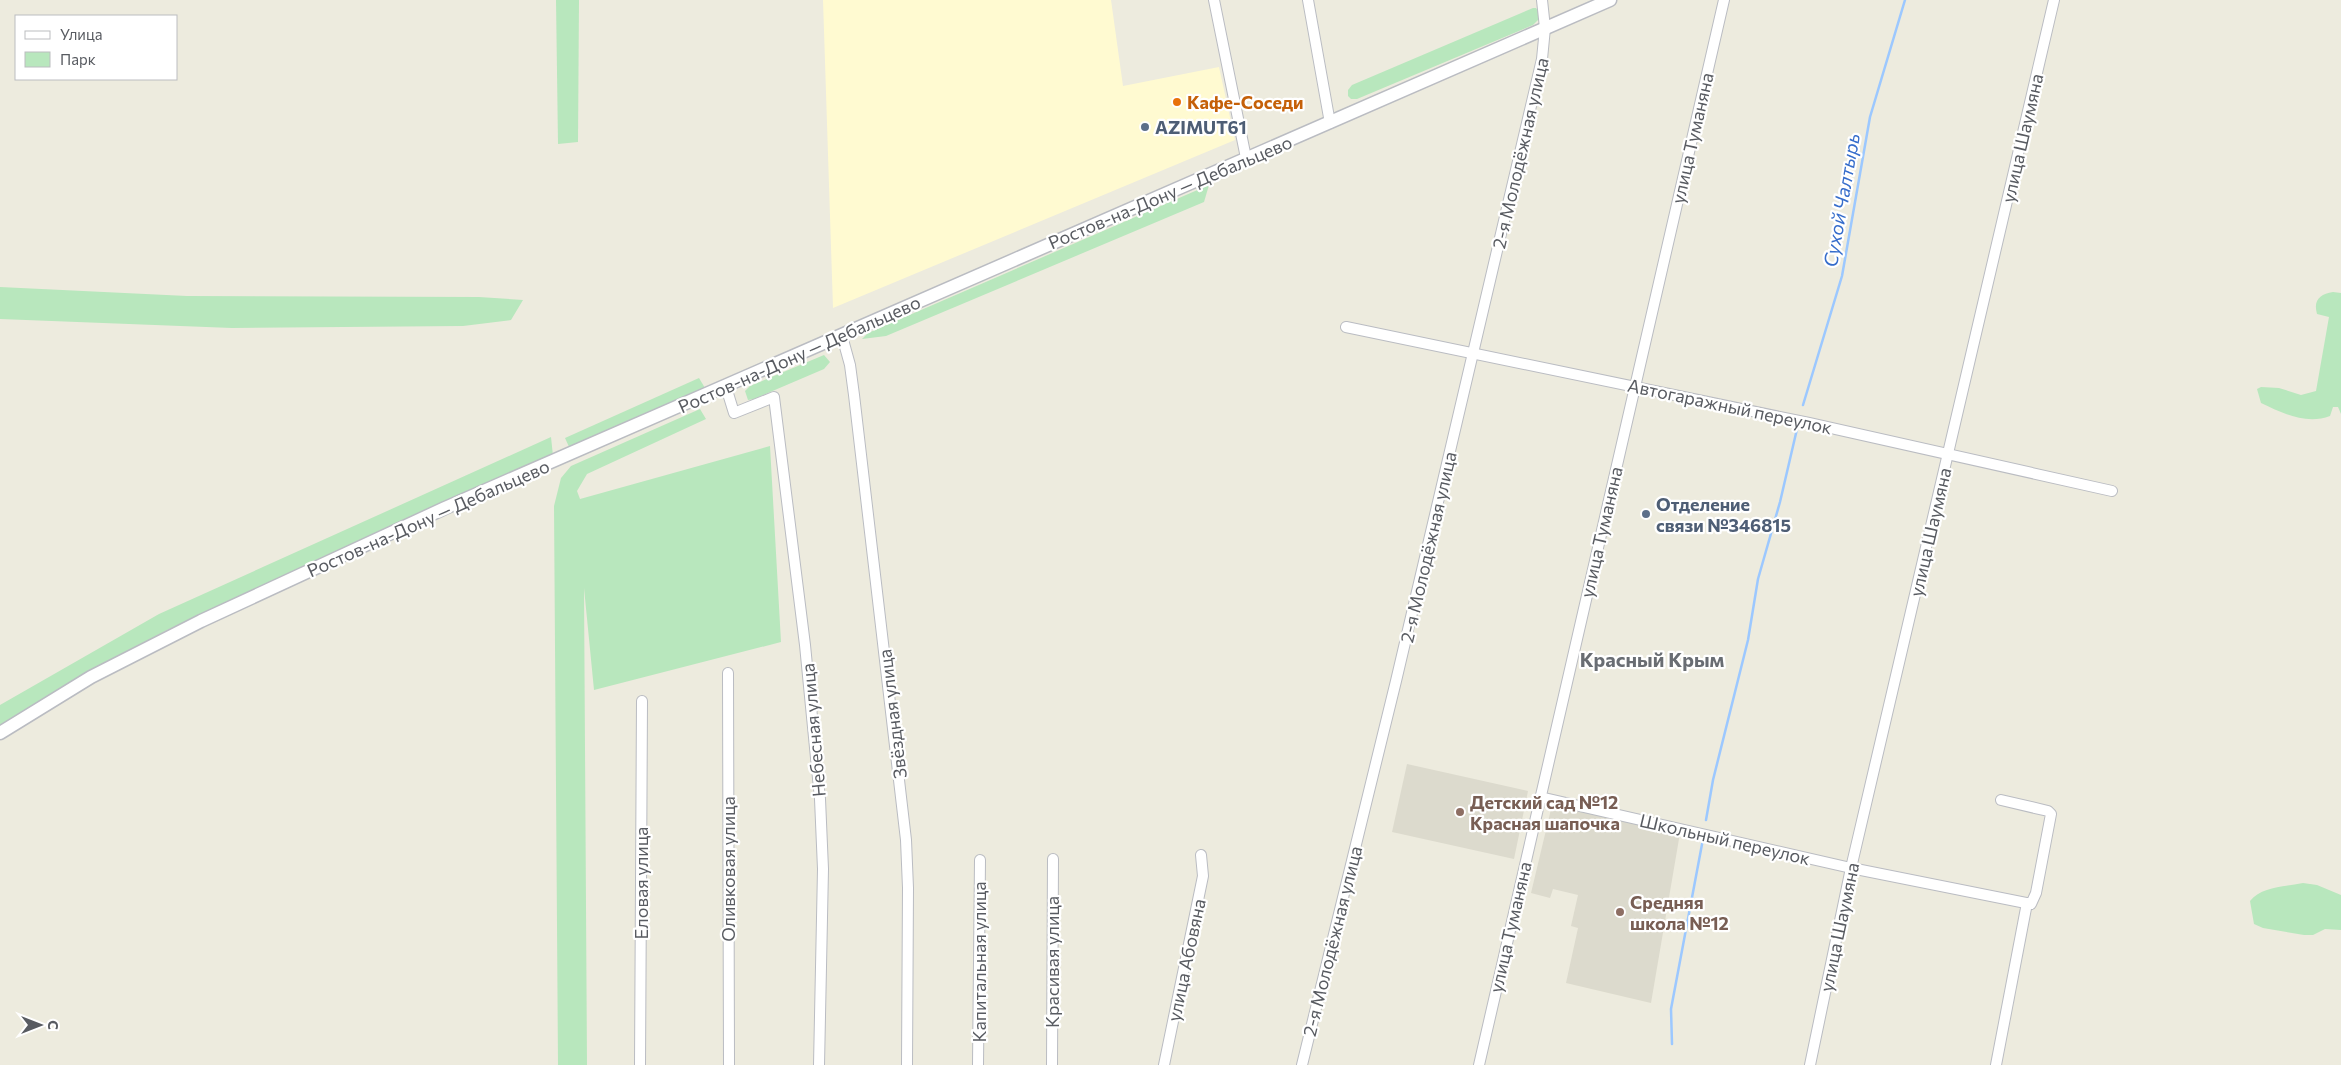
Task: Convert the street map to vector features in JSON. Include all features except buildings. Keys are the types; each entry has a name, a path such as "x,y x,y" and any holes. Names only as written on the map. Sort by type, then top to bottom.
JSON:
{"street":[{"path":"1214,0 1246,158"},
{"path":"1308,0 1330,123"},
{"name":"2-я Молодёжная улица","path":"1302,1065 1474,352 1542,59 1545,28 1542,0"},
{"name":"Ростов-на-Дону — Дебальцево","path":"0,733 91,677 201,621 445,508 1610,0"},
{"name":"улица Туманяна","path":"1479,1065 1724,0"},
{"name":"улица Шаумяна","path":"1810,1065 1852,868 2054,0"},
{"name":"Автогаражный переулок","path":"1346,327 1635,386 2112,490"},
{"name":"Звёздная улица","path":"842,336 850,364 906,840 908,888 907,1065"},
{"name":"Небесная улица","path":"726,387 734,413 774,396 805,645 820,799 823,869 819,1065"},
{"name":"Оливковая улица","path":"728,673 729,1065"},
{"name":"Еловая улица","path":"640,1065 642,701"},
{"name":"Школьный переулок","path":"1540,796 1852,868 2027,903"},
{"path":"1996,1065 2027,903 2031,904 2036,894 2051,814 2048,811 2001,800"},
{"name":"улица Абовяна","path":"1164,1065 1203,876 1201,855"},
{"name":"Красивая улица","path":"1052,1065 1053,858"},
{"name":"Капитальная улица","path":"978,1065 980,860"}],"shaded area":[{"path":"823,0 1111,0 1123,86 1219,67 1235,140 833,308"},
{"name":"Детский сад №12 Красная шапочка","path":"1407,764 1528,791 1514,859 1392,832"},
{"name":"Средняя школа №12","path":"1552,805 1680,833 1651,1003 1566,983 1578,928 1571,926 1578,895 1553,889 1550,898 1531,893"}],"green space":[{"path":"556,0 579,0 578,142 558,144"},
{"path":"1536,8 1539,12 1538,20 1533,25 1357,99 1351,99 1348,96 1348,90 1352,85"},
{"path":"1209,185 1204,202 886,336 862,339 868,333"},
{"path":"0,287 187,296 479,297 523,300 511,320 463,326 232,328 0,319"},
{"path":"2333,292 2341,293 2341,414 2338,407 2333,407 2330,416 2312,419 2294,417 2261,403 2257,389 2261,387 2279,388 2301,395 2316,391 2329,317 2317,314 2316,305 2321,296"},
{"path":"824,355 830,362 824,369 748,400 745,391 750,386"},
{"path":"699,378 705,388 570,449 565,438"},
{"path":"700,409 706,419 587,474 577,491 580,499 770,446 781,642 594,690 584,588 587,1065 558,1065 554,506 561,478 571,466"},
{"path":"551,437 553,456 167,630 0,726 0,705 159,614"},
{"path":"2303,883 2317,885 2341,895 2341,930 2325,929 2313,935 2304,935 2263,928 2254,924 2250,901 2255,896 2274,888"}],"waterway":[{"name":"Сухой Чалтырь","path":"1803,405 1842,276 1870,117 1905,0"},
{"name":"Сухой Чалтырь","path":"1706,820 1713,780 1748,640 1758,579 1780,502 1797,429"},
{"name":"Сухой Чалтырь","path":"1672,1044 1671,1009 1703,839"}],"place":[{"name":"Кафе-Соседи","path":"1177,102"},
{"name":"AZIMUT61","path":"1145,127"},
{"name":"Отделение связи №346815","path":"1646,514"},
{"name":"Детский сад №12 Красная шапочка","path":"1460,812"},
{"name":"Средняя школа №12","path":"1620,912"}],"district":[{"name":"Красный Крым","path":"1652,659"}]}
